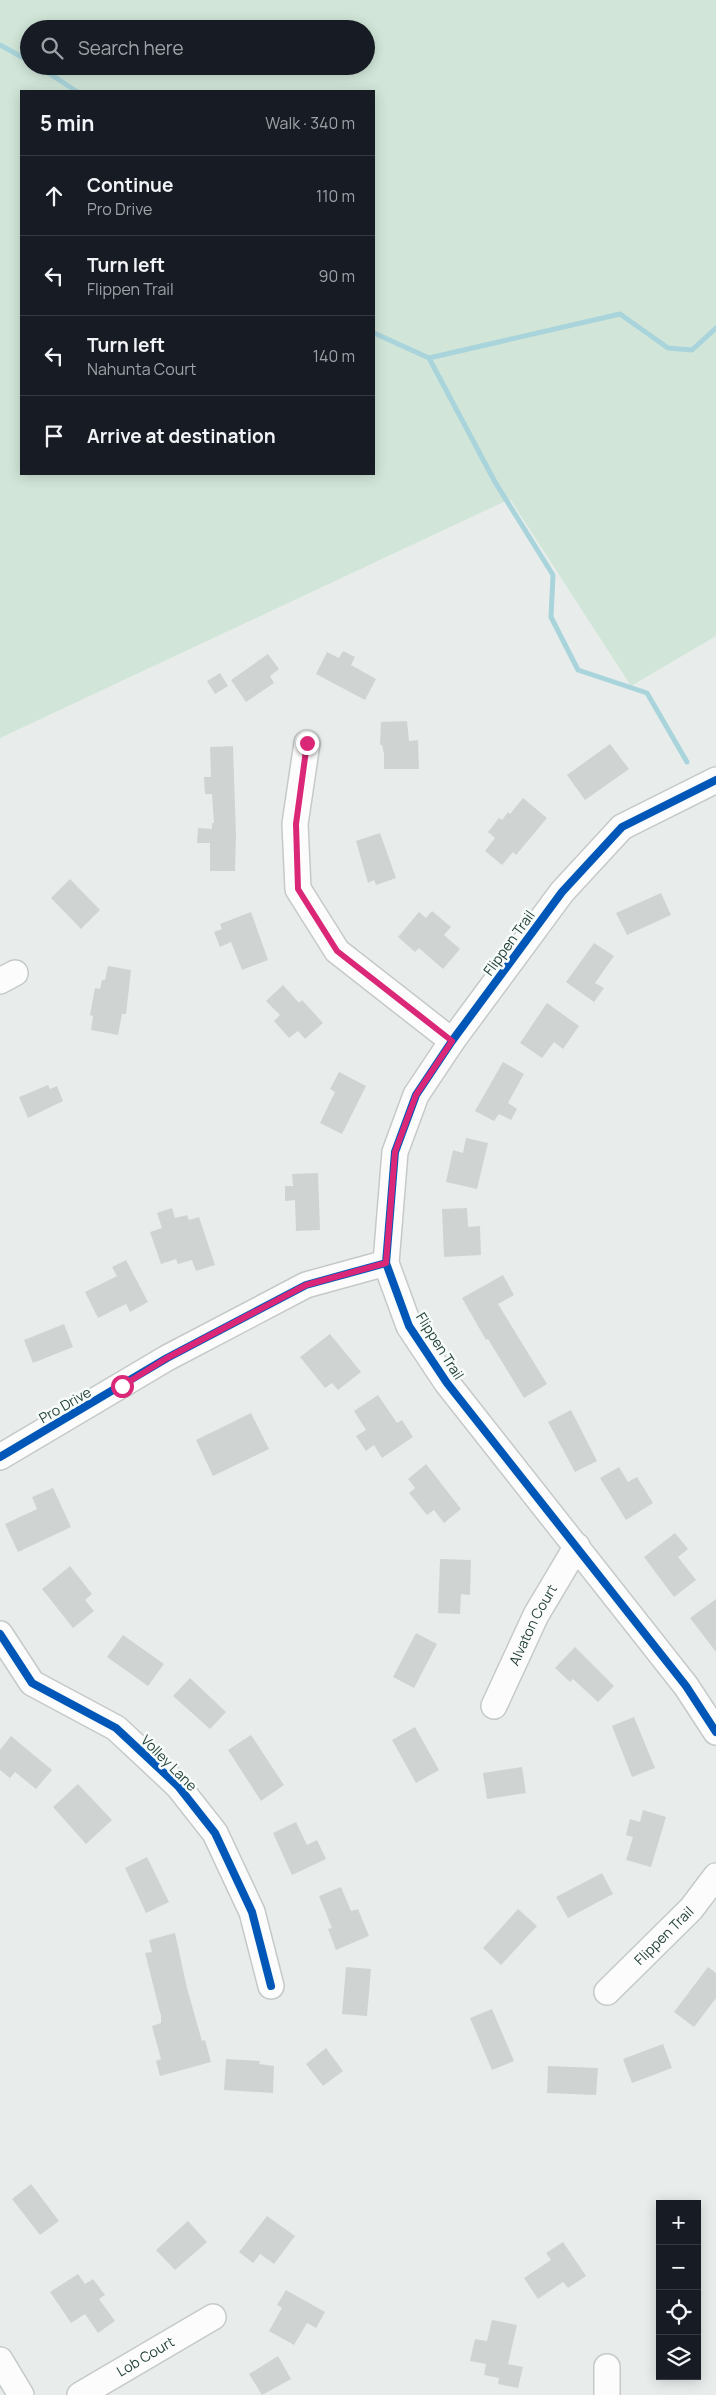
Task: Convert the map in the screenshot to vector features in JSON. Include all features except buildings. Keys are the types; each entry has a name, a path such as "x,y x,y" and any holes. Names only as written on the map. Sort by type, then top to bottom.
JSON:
{"street":[{"path":"307,743 296,824 298,889 337,951 452,1041"},
{"name":"Flippen Trail","path":"716,780 622,828 562,892 452,1041 416,1095 395,1152 386,1263 409,1326 446,1383 686,1686 716,1732"},
{"name":"Pro Drive","path":"0,1457 167,1358 306,1285 386,1263"},
{"name":"Alvaton Court","path":"494,1706 536,1615 577,1546"},
{"name":"Volley Lane","path":"0,1634 32,1683 116,1728 178,1786 215,1833 252,1912 271,1986"},
{"name":"Flippen Trail","path":"607,1992 690,1909 716,1876"},
{"name":"Lob Court","path":"80,2395 213,2317"},
{"path":"0,2360 20,2395"},
{"path":"607,2367 607,2395"}],"green space":[{"path":"0,0 716,0 716,636 631,686 510,499 0,738"}],"waterway":[{"path":"0,45 20,56"},
{"path":"52,75 74,90"},
{"path":"375,333 429,358 620,314 668,348 692,350 716,328"},
{"path":"429,358 495,482 553,575 551,617 578,670 647,693 687,762"}],"cycle path":[{"path":"716,780 622,827 562,892 452,1041 416,1095 395,1152 386,1263 409,1326 447,1383 686,1686 716,1732"},
{"path":"0,1457 167,1358 306,1285 386,1263"},
{"path":"0,1634 32,1683 116,1728 178,1786 215,1833 252,1912 271,1986"}],"route":[{"path":"122,1386 167,1358 306,1285 386,1263 395,1152 416,1095 452,1041 337,951 298,889 296,824 299,790 307,743"}]}
